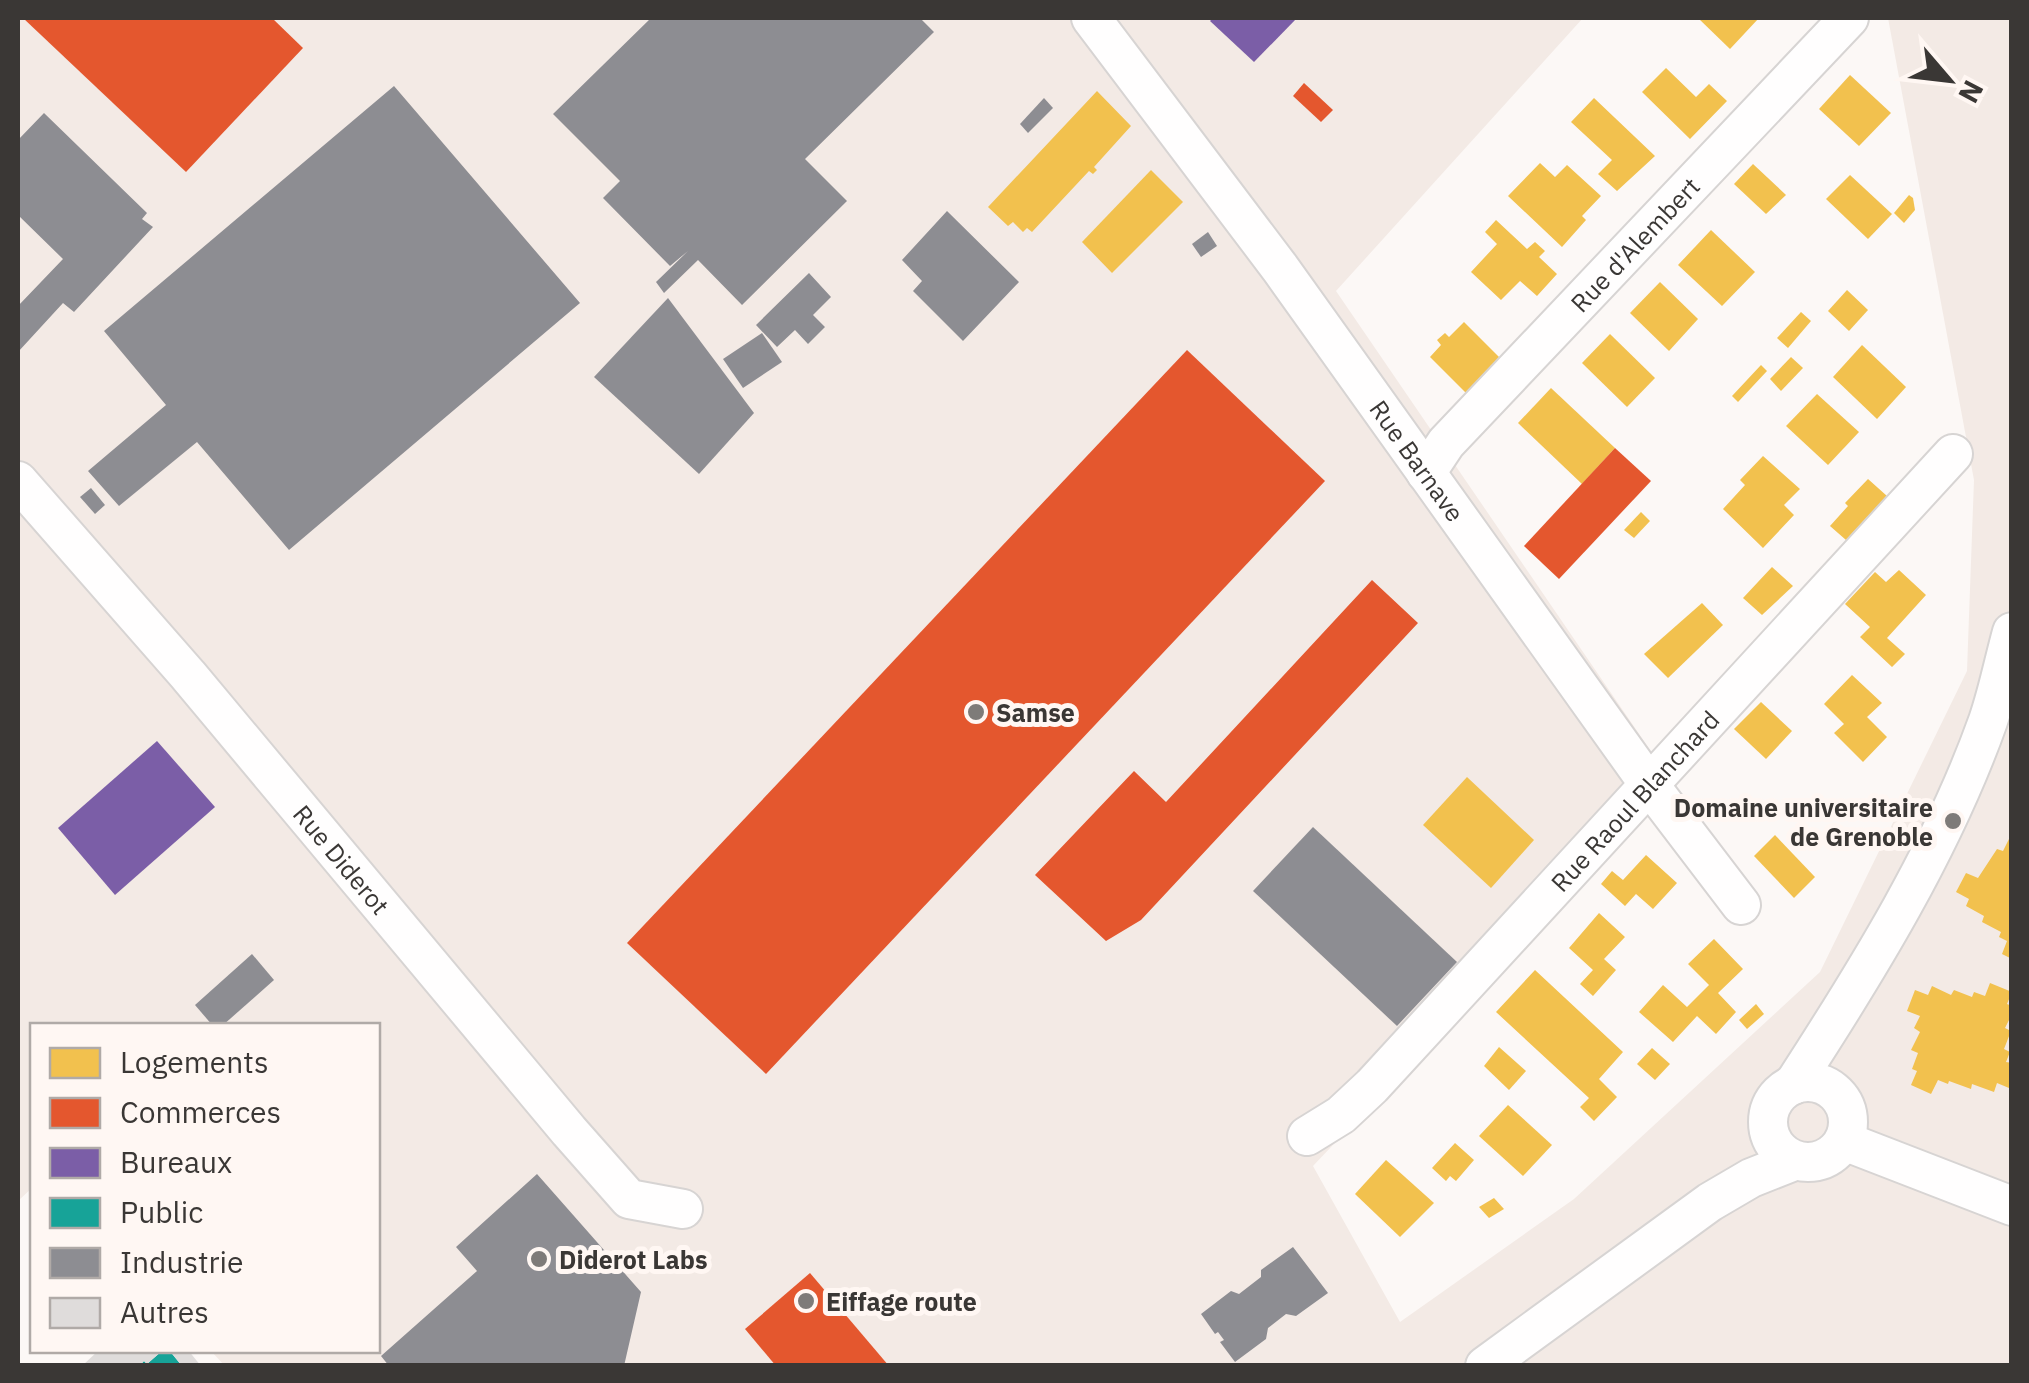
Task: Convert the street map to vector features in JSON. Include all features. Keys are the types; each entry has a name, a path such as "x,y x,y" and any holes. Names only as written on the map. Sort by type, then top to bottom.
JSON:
{"street":[{"name":"Rue Barnave","path":"1091,18 1280,268 1648,783 1741,905"},
{"name":"Rue d'Alembert","path":"1426,474 1446,444 1849,18"},
{"name":"Rue Raoul Blanchard","path":"1307,1136 1341,1115 1372,1086 1953,454"},
{"name":"Rue Diderot","path":"18,481 188,675 629,1199 683,1208"},
{"path":"1794,1160 1775,1146 1769,1132 1769,1111 1774,1100 1793,1085 1845,1008 1938,836 1988,720 2012,632"},
{"path":"1830,1088 1845,1008"},
{"path":"1485,1366 1710,1202 1751,1178 1794,1160 1820,1161 1838,1150 1848,1118 1846,1106 1830,1088 1805,1082 1793,1085"},
{"path":"1601,1282 1769,1132"},
{"path":"1844,1140 2012,1206"}],"shaded area":[{"path":"18,18 1583,18 1336,291 1674,785 1313,1166 1400,1322 1574,1199 1820,972 1967,671 1974,480 1888,18 2011,18 2011,1365 224,1365 213,1353 380,1353 380,1023 30,1023 30,1190 18,1201"}],"building: Logements":[{"path":"1698,18 1759,18 1730,49"},
{"path":"1666,68 1696,97 1709,84 1727,101 1690,139 1642,92"},
{"path":"1850,75 1891,113 1859,146 1819,109"},
{"path":"1097,91 1131,126 1094,167 1097,170 1093,174 1089,171 1032,232 1027,228 1023,232 1013,222 1008,226 988,207"},
{"path":"1594,98 1655,156 1617,191 1598,174 1612,160 1571,122"},
{"path":"1540,163 1555,177 1567,165 1601,196 1562,247 1508,196"},
{"path":"1753,164 1786,195 1766,214 1734,184"},
{"path":"1151,170 1183,202 1112,273 1082,242"},
{"path":"1850,175 1892,214 1868,239 1826,199"},
{"path":"1909,195 1915,210 1904,223 1894,213"},
{"path":"1496,220 1527,249 1535,242 1545,251 1539,257 1557,274 1537,296 1520,281 1501,300 1471,272 1497,244 1485,232"},
{"path":"1711,230 1755,272 1722,306 1678,265"},
{"path":"1660,282 1698,319 1669,351 1630,313"},
{"path":"1847,290 1868,310 1849,331 1828,311"},
{"path":"1801,312 1811,321 1788,348 1777,338"},
{"path":"1464,322 1500,358 1466,393 1430,357 1441,345 1437,340 1445,333 1449,337"},
{"path":"1610,334 1655,378 1627,407 1582,363"},
{"path":"1862,345 1906,387 1877,419 1833,377"},
{"path":"1791,357 1803,368 1781,391 1770,379"},
{"path":"1761,365 1767,371 1738,402 1732,396"},
{"path":"1551,388 1615,448 1582,484 1518,423"},
{"path":"1817,394 1859,432 1828,465 1786,426"},
{"path":"1763,456 1800,489 1784,505 1794,515 1763,548 1723,509 1745,485 1740,480"},
{"path":"1868,479 1887,496 1846,540 1830,526"},
{"path":"1641,512 1650,521 1634,538 1624,530"},
{"path":"1772,567 1793,586 1762,615 1743,598"},
{"path":"1899,570 1926,595 1887,638 1905,654 1892,667 1860,637 1870,627 1845,604 1875,572 1886,582"},
{"path":"1702,603 1723,625 1668,678 1644,654"},
{"path":"1852,675 1882,703 1867,717 1887,737 1863,762 1834,733 1844,724 1824,704"},
{"path":"1761,702 1792,731 1766,759 1734,729"},
{"path":"1467,777 1534,840 1491,888 1423,825"},
{"path":"2012,833 2012,959 2002,954 2007,941 1999,937 2001,932 1982,922 1984,916 1966,906 1969,899 1956,892 1966,873 1978,878 1997,849 2003,851"},
{"path":"1775,835 1815,877 1794,898 1754,856"},
{"path":"1646,855 1677,883 1653,909 1636,894 1625,906 1601,884 1612,871 1623,880"},
{"path":"1599,913 1625,937 1604,959 1616,970 1593,996 1580,984 1593,970 1569,948"},
{"path":"1714,939 1743,969 1718,993 1736,1012 1716,1034 1697,1016 1673,1042 1639,1012 1663,985 1687,1007 1709,985 1688,964"},
{"path":"1535,970 1623,1052 1599,1079 1617,1097 1594,1121 1580,1107 1589,1098 1496,1012"},
{"path":"1990,983 2012,992 2007,1004 2012,1006 2012,1014 2005,1028 2011,1031 2004,1049 2010,1052 2006,1062 2012,1063 2009,1088 1997,1083 1994,1092 1972,1084 1971,1089 1938,1080 1931,1094 1911,1085 1918,1053 1911,1050 1920,1032 1914,1028 1920,1016 1907,1011 1915,990 1928,995 1932,986 1951,995 1954,990 1972,997 1974,992 1985,996"},
{"path":"1756,1004 1764,1014 1747,1029 1739,1020"},
{"path":"1499,1047 1526,1071 1509,1090 1484,1066"},
{"path":"1652,1048 1670,1064 1655,1080 1637,1064"},
{"path":"1508,1105 1552,1145 1523,1176 1479,1136"},
{"path":"1455,1143 1474,1160 1456,1181 1450,1176 1446,1181 1432,1168"},
{"path":"1386,1160 1434,1203 1400,1237 1355,1194"},
{"path":"1494,1198 1504,1209 1489,1218 1479,1207"}],"building: Commerces":[{"path":"23,18 272,18 303,48 186,172"},
{"path":"1304,83 1333,110 1321,122 1293,96"},
{"name":"Samse","path":"1187,350 1325,481 766,1074 627,943"},
{"path":"1615,448 1651,481 1559,579 1524,546"},
{"path":"1372,580 1418,623 1141,920 1106,941 1035,875 1134,771 1166,802"},
{"name":"Eiffage route","path":"810,1273 889,1366 776,1366 745,1329"}],"building: Bureaux":[{"path":"1297,18 1254,62 1210,21"},
{"path":"157,741 215,807 115,895 58,828"}],"building: Public":[{"path":"160,1353 171,1353 182,1366 139,1366 144,1361 147,1364"}],"building: Industrie":[{"path":"651,18 920,18 934,32 805,159 847,201 742,305 698,260 664,293 656,282 688,251 670,266 603,198 620,181 553,114"},
{"path":"394,86 580,303 289,550 197,442 119,506 88,471 166,405 104,331"},
{"path":"1044,98 1053,108 1028,133 1020,124"},
{"path":"44,113 147,213 142,219 153,227 74,312 63,303 18,352 18,306 63,259 18,215 18,140"},
{"path":"947,211 1019,282 963,341 913,291 922,281 902,260"},
{"path":"1208,232 1217,246 1201,257 1192,244"},
{"path":"809,273 831,297 813,315 825,327 808,344 795,330 777,347 756,325"},
{"path":"668,298 754,413 699,474 594,377"},
{"path":"762,333 782,362 743,388 723,359"},
{"path":"91,488 105,505 95,514 80,497"},
{"path":"1313,827 1457,962 1397,1026 1253,891"},
{"path":"252,954 274,980 225,1023 210,1023 195,1005"},
{"name":"Diderot Labs","path":"537,1174 641,1292 624,1366 389,1366 381,1356 477,1271 456,1247"},
{"path":"1293,1247 1328,1293 1296,1316 1286,1314 1268,1328 1266,1339 1235,1362 1220,1342 1224,1340 1201,1314 1231,1291 1239,1294 1261,1277 1261,1270"}],"building: Autres":[{"path":"96,1353 160,1353 139,1366 82,1366"},
{"path":"171,1353 190,1353 201,1366 182,1366"}],"place":[{"name":"Samse","path":"976,712"},
{"name":"Domaine universitaire de Grenoble","path":"1953,821"},
{"name":"Diderot Labs","path":"539,1259"},
{"name":"Eiffage route","path":"806,1301"}]}
